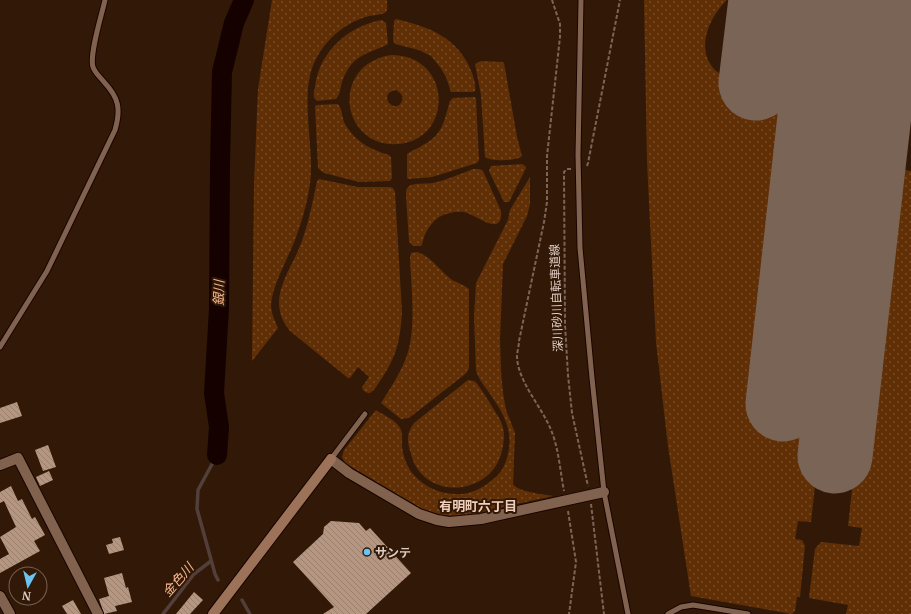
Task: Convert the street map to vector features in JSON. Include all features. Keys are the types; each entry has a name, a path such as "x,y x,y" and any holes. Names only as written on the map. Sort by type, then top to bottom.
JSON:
{"street":[{"path":"0,465 18,458 98,614"},
{"path":"214,614 331,459 349,473 419,514 449,522 462,522 481,519 604,492"},
{"path":"0,596 10,614"}],"lane":[{"path":"0,347 47,271 115,130 119,116 118,103 110,89 96,74 92,66 92,57 106,0"},
{"path":"581,0 578,169 580,248 604,492 628,614"},
{"path":"331,459 365,414"},
{"path":"668,614 681,607 693,605 748,614"}],"path":[{"path":"552,0 560,24 560,37 548,156 546,202 544,222 517,356 524,380 551,430 556,448 576,562 569,614"},
{"name":"深川砂川自転車道線","path":"604,614 590,495 572,413 565,325 564,172 567,170 586,167 588,164 620,0"}],"shaded area":[{"path":"272,0 387,0 387,8 385,13 369,16 353,22 338,32 320,51 316,59 311,73 308,89 311,174 308,196 297,234 277,281 272,297 271,305 273,317 278,328 252,361 254,185 258,89"},
{"path":"644,0 727,0 710,23 705,42 708,61 714,69 726,77 745,81 770,83 780,0 868,0 859,30 844,162 851,163 811,522 798,521 795,539 802,540 805,546 800,597 797,597 795,611 792,614 691,596 668,446 656,342 647,162"},
{"path":"874,0 903,0 892,32 888,66 873,64 877,31"},
{"path":"907,0 911,0 911,68 906,67 910,33"},
{"path":"396,19 432,30 451,43 466,61 472,73 475,91 451,92 446,77 431,56 419,50 395,44 393,40 394,21"},
{"path":"382,20 386,23 388,44 362,56 352,64 347,70 339,95 336,99 317,101 314,98 314,94 318,74 322,63 329,52 337,43 358,28"},
{"path":"391,55 411,59 426,68 435,82 439,98 437,114 429,128 416,139 398,144 379,142 364,133 354,120 350,105 351,89 358,74 371,62","holes":["396,90 402,95 403,99 398,106 391,105 387,98 390,92"]},
{"path":"481,61 504,63 517,137 522,156 520,158 510,160 493,160 485,157 481,95 475,64"},
{"path":"475,97 479,160 477,163 432,177 407,178 407,154 430,141 435,136 442,126 450,101 453,98"},
{"path":"338,104 344,122 357,139 369,147 391,157 392,178 390,181 359,182 324,173 318,168 315,107 316,105"},
{"path":"522,164 526,168 509,202 504,202 489,171 490,168 491,166"},
{"path":"856,164 884,167 849,471 835,483 823,468"},
{"path":"888,168 911,171 911,614 846,614 848,605 809,598 815,549 821,542 859,546 862,528 848,526"},
{"path":"473,169 483,171 501,211 498,223 488,223 464,212 448,213 439,217 432,223 425,234 421,246 414,246 411,244 409,241 406,196 407,188 413,184 438,182"},
{"path":"530,177 530,204 527,216 503,264 500,339 501,371 506,410 515,433 513,484 525,491 553,496 464,516 448,516 422,509 345,463 342,457 344,450 376,410 398,425 402,432 402,446 407,465 423,484 435,490 455,494 467,493 485,485 502,470 509,449 509,432 501,411 481,381 476,370 474,317 476,283 508,220 510,210"},
{"path":"319,179 358,187 390,187 393,188 395,192 402,312 400,332 394,356 386,372 370,393 365,392 362,387 369,377 358,367 350,378 348,378 290,331 279,308 279,297 282,286 302,241 309,218 317,181"},
{"path":"417,252 431,260 452,280 469,289 469,368 464,375 409,418 401,419 381,403 401,370 409,347 412,321 410,257 411,253"},
{"path":"468,380 476,383 502,423 504,430 503,445 498,462 488,475 474,484 459,487 444,486 430,481 418,470 411,454 408,434 414,423"}],"building":[{"path":"17,402 22,416 0,423 0,408"},
{"path":"48,445 56,467 43,471 35,450"},
{"path":"49,471 53,480 40,486 36,477"},
{"path":"11,486 18,501 22,499 32,519 35,517 45,535 34,541 40,551 13,566 8,566 8,569 0,573 0,559 9,554 0,537 16,527 4,501 0,503 0,492"},
{"name":"サンテ","path":"331,521 359,523 366,531 370,528 411,573 366,614 323,614 334,607 293,562 323,534 324,527"},
{"path":"120,537 124,550 109,554 106,545 113,543 112,539"},
{"path":"122,573 132,602 115,606 117,611 104,614 99,599 109,596 104,578"},
{"path":"194,592 203,600 190,614 176,614"},
{"path":"73,600 81,614 67,614 62,606"}],"waterway":[{"name":"銀川","path":"217,455 219,427 214,393 219,308 222,72 234,23 244,0"},
{"name":"銀川","path":"217,455 198,490 197,509 218,580"},
{"name":"金色川","path":"163,614 194,574 211,561"},
{"name":"銀川","path":"242,600 250,614"}],"runway":[{"path":"756,83 766,0"},
{"path":"783,404 828,0"},
{"path":"835,456 887,0"}],"place":[{"name":"サンテ","path":"367,552"}],"district":[{"name":"有明町六丁目","path":"478,506"}]}
